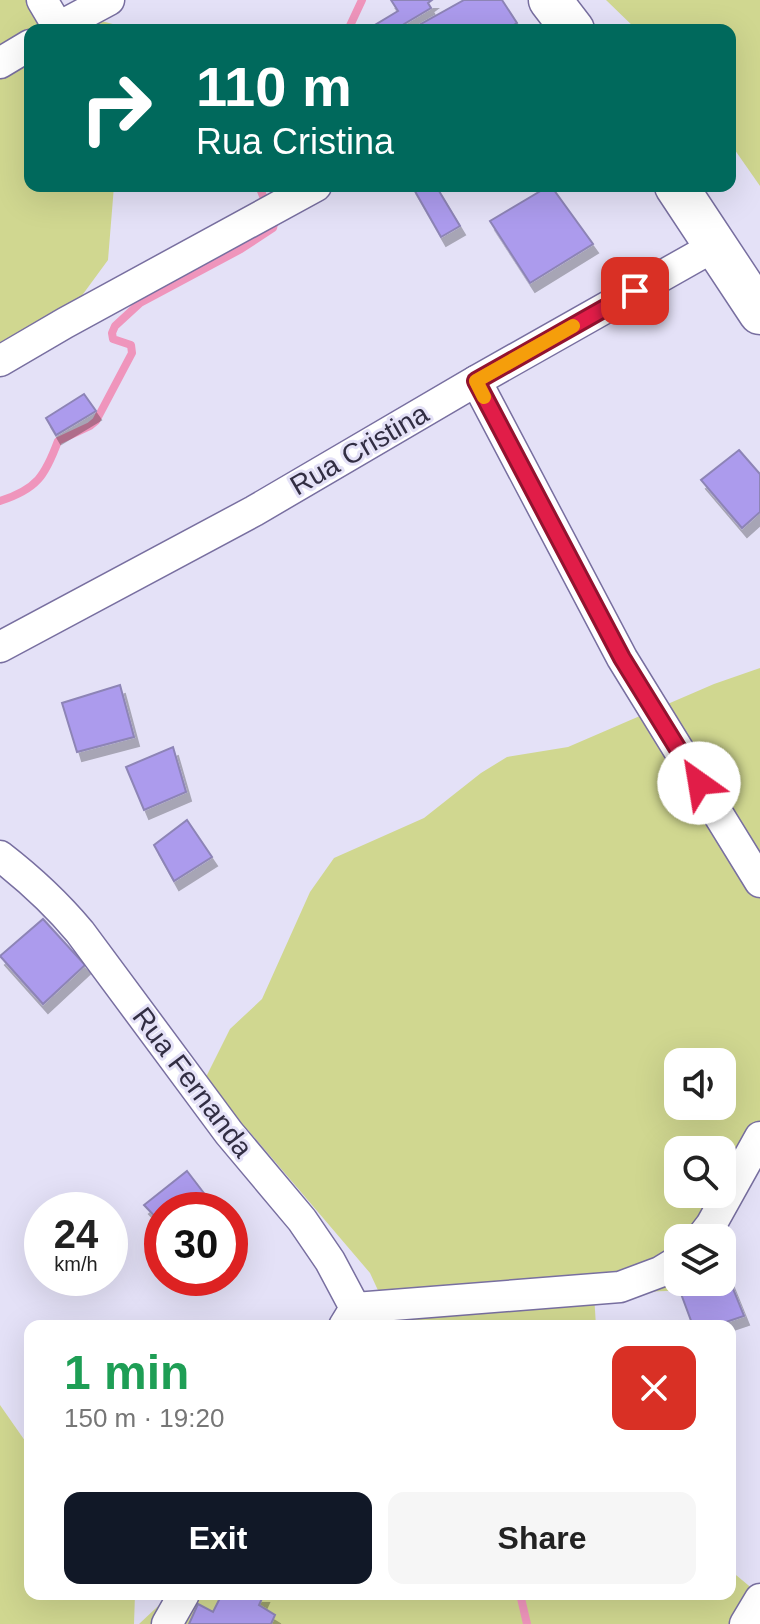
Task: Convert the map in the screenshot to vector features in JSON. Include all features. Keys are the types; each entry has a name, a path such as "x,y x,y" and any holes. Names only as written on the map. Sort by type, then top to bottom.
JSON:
{"street":[{"path":"42,0 54,24"},
{"path":"64,24 109,0"},
{"path":"550,0 568,24"},
{"path":"0,63 24,49"},
{"path":"0,361 305,192"},
{"path":"680,192 760,313"},
{"name":"Rua Cristina","path":"0,647 254,511 715,246"},
{"path":"476,381 622,658 760,882"},
{"name":"Rua Fernanda","path":"0,856 35,883 80,932 229,1133 302,1220 330,1261 349,1317"},
{"path":"712,1224 760,1137"},
{"path":"349,1317 620,1287 664,1270"},
{"path":"745,1624 760,1599"},
{"path":"167,1624 181,1600"}],"green space":[{"path":"0,0 45,0 51,8 113,24 24,24 24,192 114,192 108,260 75,305 0,349"},
{"path":"606,0 760,0 760,186 736,152 736,24 631,24"},
{"path":"760,668 760,1148 736,1197 736,1136 664,1136 664,1208 731,1208 723,1224 664,1224 664,1291 594,1294 596,1320 377,1320 382,1299 370,1273 248,1130 215,1115 205,1098 207,1075 230,1029 262,999 310,892 334,858 424,818 481,773 507,757 568,747 714,684"},
{"path":"0,1405 24,1439 24,1600 135,1600 134,1624 0,1624"},
{"path":"736,1575 760,1595 750,1624 139,1624 165,1600 736,1600"}],"building":[{"path":"391,0 432,0 428,3 431,8 404,24 377,24 398,11"},
{"path":"464,0 502,0 517,23 515,24 421,24"},
{"path":"415,192 440,192 460,226 441,237"},
{"path":"539,192 555,192 593,244 530,283 490,221"},
{"path":"84,394 96,411 56,435 46,418"},
{"path":"739,450 760,474 760,512 742,528 701,480"},
{"path":"120,685 134,737 77,752 62,703"},
{"path":"173,747 186,792 144,810 126,767"},
{"path":"187,820 212,857 174,881 154,845"},
{"path":"43,919 85,965 43,1004 0,956"},
{"path":"187,1171 203,1192 160,1192"},
{"path":"682,1296 736,1296 744,1316 732,1320 691,1320"},
{"path":"219,1600 261,1600 259,1605 275,1615 271,1624 189,1624 198,1604 213,1612"}],"waterway":[{"path":"351,24 362,0"},
{"path":"261,192 267,206"},
{"path":"0,501 38,480 58,441 96,421 132,353 131,345 113,339 115,326 140,303 241,249 273,228 272,218"},
{"path":"521,1600 527,1624"}],"slow traffic":[{"path":"484,397 476,381 573,326"}],"route":[{"path":"635,291 476,381 622,658 699,783"}]}
